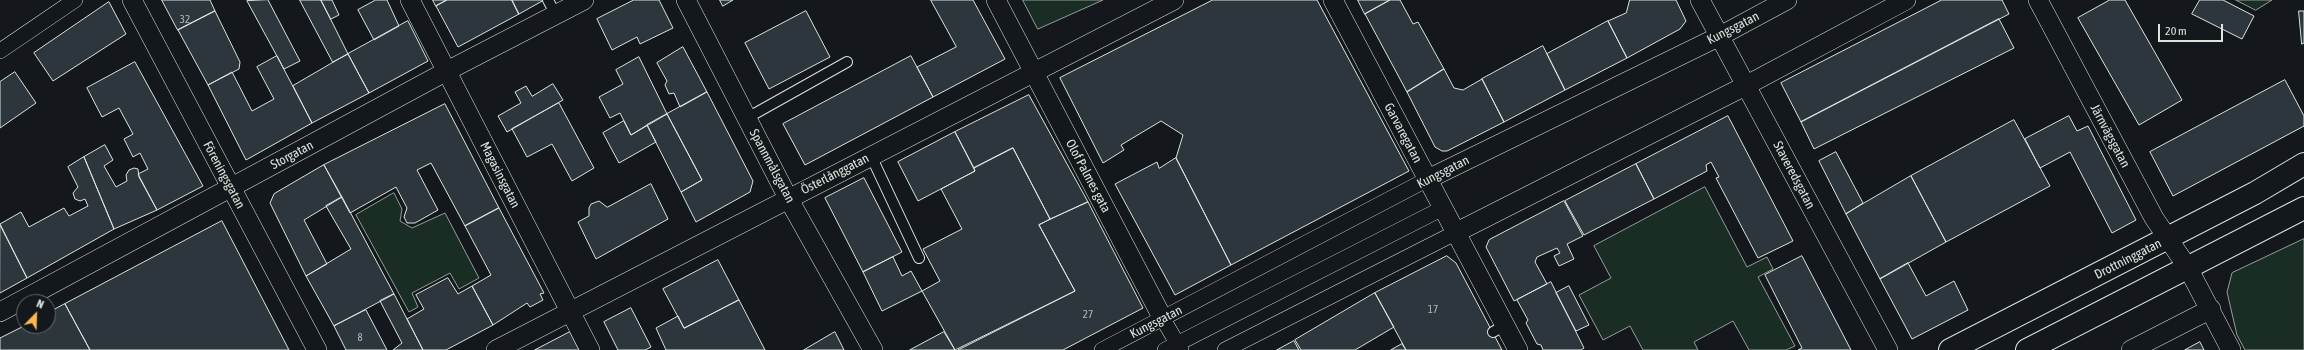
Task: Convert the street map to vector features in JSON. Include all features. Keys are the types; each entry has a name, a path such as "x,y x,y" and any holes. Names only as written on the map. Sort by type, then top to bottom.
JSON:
{"street":[{"path":"0,51 75,0"},
{"name":"Föreningsgatan","path":"132,0 317,350"},
{"name":"Magasinsgatan","path":"410,0 590,350"},
{"name":"Storgatan","path":"0,312 447,71 552,7 584,0"},
{"name":"Spannmålsgatan","path":"686,0 788,198 873,350"},
{"name":"Olof Palmes gata","path":"996,0 1163,319 1175,348"},
{"name":"Österlånggatan","path":"496,350 1174,0"},
{"name":"Garvaregatan","path":"1333,0 1443,208 1499,329 1518,350"},
{"name":"Staveredsgatan","path":"1700,0 1888,350"},
{"name":"Kungsgatan","path":"1102,350 1428,179 1720,36 1788,0"},
{"path":"1226,350 1747,85 1906,0"},
{"name":"Järnvägsgatan","path":"2040,5 2154,218 2188,268 2211,309 2231,350"},
{"name":"Drottninggatan","path":"1950,350 2255,193 2304,164"},
{"path":"1175,348 1443,208"},
{"path":"2027,350 2304,208"},
{"path":"2137,349 2211,309"}],"lane":[{"path":"747,118 847,62"},
{"path":"871,156 919,258"}],"green space":[{"path":"1023,0 1103,0 1038,29"},
{"path":"2236,0 2272,0 2256,10"},
{"path":"1705,187 1747,267 1767,257 1773,269 1758,277 1795,346 1786,350 1749,350 1733,321 1694,342 1698,350 1643,350 1630,326 1603,340 1579,295 1611,278 1594,246"},
{"path":"394,193 402,209 400,221 412,228 445,213 479,278 459,289 450,273 412,293 418,307 409,312 356,215"},
{"path":"2304,239 2304,350 2245,350 2237,335 2227,292 2232,273"}],"building":[{"path":"162,0 210,0 215,11 178,30"},
{"path":"268,0 300,61 284,69 247,1"},
{"path":"300,0 321,0 348,54 333,62"},
{"path":"321,0 332,0 339,15 331,19"},
{"path":"376,0 387,0 399,26 374,40 358,10"},
{"path":"433,0 447,0 436,6"},
{"path":"447,0 512,0 519,14 458,47 436,6"},
{"path":"512,0 544,0 519,14"},
{"path":"634,0 659,0 673,28 640,44 637,37 612,50 597,19"},
{"path":"720,0 733,0 723,6"},
{"path":"931,0 973,0 1005,59 933,97 917,67 956,47"},
{"path":"1213,0 1317,0 1409,171 1231,265 1176,158 1183,135 1161,121 1121,145 1124,150 1103,163 1060,78"},
{"path":"1358,0 1390,0 1365,14"},
{"path":"1390,0 1400,0 1413,24 1418,22 1444,69 1407,92 1365,14"},
{"path":"1630,0 1676,0 1686,21 1680,29 1627,58 1608,21 1626,13"},
{"path":"1942,0 2002,0 2009,14 1801,122 1781,83"},
{"path":"2110,0 2125,0 2182,100 2139,125 2078,18"},
{"path":"2200,0 2223,0 2254,16 2242,39 2192,14"},
{"path":"109,2 126,34 53,81 34,53"},
{"path":"215,11 240,62 239,69 208,85 178,30"},
{"path":"806,11 830,57 769,89 745,43"},
{"path":"2299,11 2304,11 2304,43 2302,44"},
{"path":"1999,19 2014,48 1814,149 1801,122"},
{"path":"408,21 428,61 369,93 348,54"},
{"path":"1608,21 1627,58 1565,90 1547,54"},
{"path":"1543,46 1565,90 1504,122 1482,79"},
{"path":"683,47 707,92 680,107 674,93 669,94 665,85 667,81 657,63"},
{"path":"348,54 369,93 312,123 293,86"},
{"path":"277,56 312,123 246,160 208,85 232,72 252,111 274,99 257,67"},
{"path":"911,56 933,97 805,165 783,124"},
{"path":"639,57 667,114 631,135 620,113 610,118 599,97 623,84 616,70"},
{"path":"135,62 203,186 157,210 138,174 148,169 140,153 133,157 124,139 133,134 119,108 102,117 87,88"},
{"path":"1444,69 1454,88 1463,90 1482,79 1504,122 1447,151 1442,151 1435,147 1407,92"},
{"path":"15,72 36,103 0,128 0,82"},
{"path":"2285,80 2304,116 2304,126 2173,196 2150,152"},
{"path":"553,84 563,100 507,132 498,116 521,103 515,92 526,86 532,96"},
{"path":"707,92 753,181 750,192 696,222 681,192 702,180 667,114"},
{"path":"1029,95 1088,202 1050,219 1013,148 974,168 955,132"},
{"path":"559,103 594,168 572,181 552,144 527,157 512,129"},
{"path":"445,104 499,208 465,226 431,163 417,170 438,210 415,223 407,223 404,217 407,208 396,187 350,213 324,165"},
{"path":"667,114 702,180 681,192 647,125"},
{"path":"1728,116 1793,241 1758,258 1716,178 1719,177 1711,162 1706,165 1707,171 1654,199 1636,164"},
{"path":"2069,116 2077,131 2088,126 2136,220 2112,233 2070,152 2040,168 2025,139"},
{"path":"2014,120 2050,186 1946,242 1911,176"},
{"path":"624,121 631,135 647,125 656,142 619,163 603,133"},
{"path":"955,132 975,171 918,201 898,162"},
{"path":"105,145 113,160 104,166 116,187 127,181 126,175 129,170 134,168 138,169 139,177 157,210 114,229 84,157"},
{"path":"1013,148 1050,219 1039,225 1075,291 955,350 922,291 940,281 923,249 962,229 941,189 975,171 974,168"},
{"path":"1836,152 1863,203 1846,214 1819,161"},
{"path":"84,157 114,229 27,278 0,224 21,212 29,227 64,208 69,216 88,206 85,199 80,201 75,199 73,193 78,187 68,167"},
{"path":"1176,158 1231,265 1175,295 1115,184 1157,162 1159,168"},
{"path":"1636,164 1654,199 1584,235 1565,201"},
{"path":"324,165 342,197 304,220 327,264 306,276 270,203 274,194"},
{"path":"1911,176 1946,242 1880,279 1846,214"},
{"path":"864,178 902,252 863,272 825,198"},
{"path":"651,184 668,219 596,259 578,222 589,216 589,208 591,204 599,201 607,207"},
{"path":"342,197 394,294 334,326 306,276 351,249 326,206"},
{"path":"1564,201 1583,236 1567,244 1574,259 1559,266 1554,256 1560,253 1557,248 1537,257 1535,262 1547,284 1514,301 1486,247 1489,240"},
{"path":"1088,202 1143,308 1063,350 958,350 1075,291 1039,225"},
{"path":"499,208 544,293 540,294 543,300 530,307 527,303 493,325 472,286 491,275 465,226"},
{"path":"222,221 289,350 90,350 65,304"},
{"path":"0,225 27,278 0,293"},
{"path":"1447,256 1456,263 1502,350 1406,350 1375,293"},
{"path":"1802,256 1851,350 1798,350 1802,348 1765,275"},
{"path":"893,257 902,276 911,271 922,291 882,311 863,272"},
{"path":"718,260 739,300 684,328 663,289"},
{"path":"1908,263 1926,296 1954,281 1968,310 1912,339 1880,279"},
{"path":"448,278 458,294 472,286 493,325 446,350 423,350 407,319 424,309 416,295"},
{"path":"1551,282 1584,348 1581,350 1543,350 1541,345 1537,344 1526,323 1528,320 1517,300"},
{"path":"1569,286 1589,325 1576,331 1556,293"},
{"path":"1375,293 1394,327 1355,350 1301,350 1295,340"},
{"path":"394,294 423,350 393,350 402,343 380,301"},
{"path":"739,300 765,350 666,350 656,328 678,316 684,328"},
{"path":"65,304 90,350 0,350 0,338 16,330 16,334 56,334 56,309"},
{"path":"631,308 651,347 645,350 618,350 604,322"},
{"path":"366,310 387,350 346,350 334,326"},
{"path":"570,332 579,350 535,350"},
{"path":"835,332 844,350 804,350"},
{"path":"944,332 955,350 910,350"},
{"path":"1294,341 1299,350 1277,350"},
{"path":"2200,342 2204,350 2185,350"},
{"path":"1402,344 1406,350 1391,350"}]}
